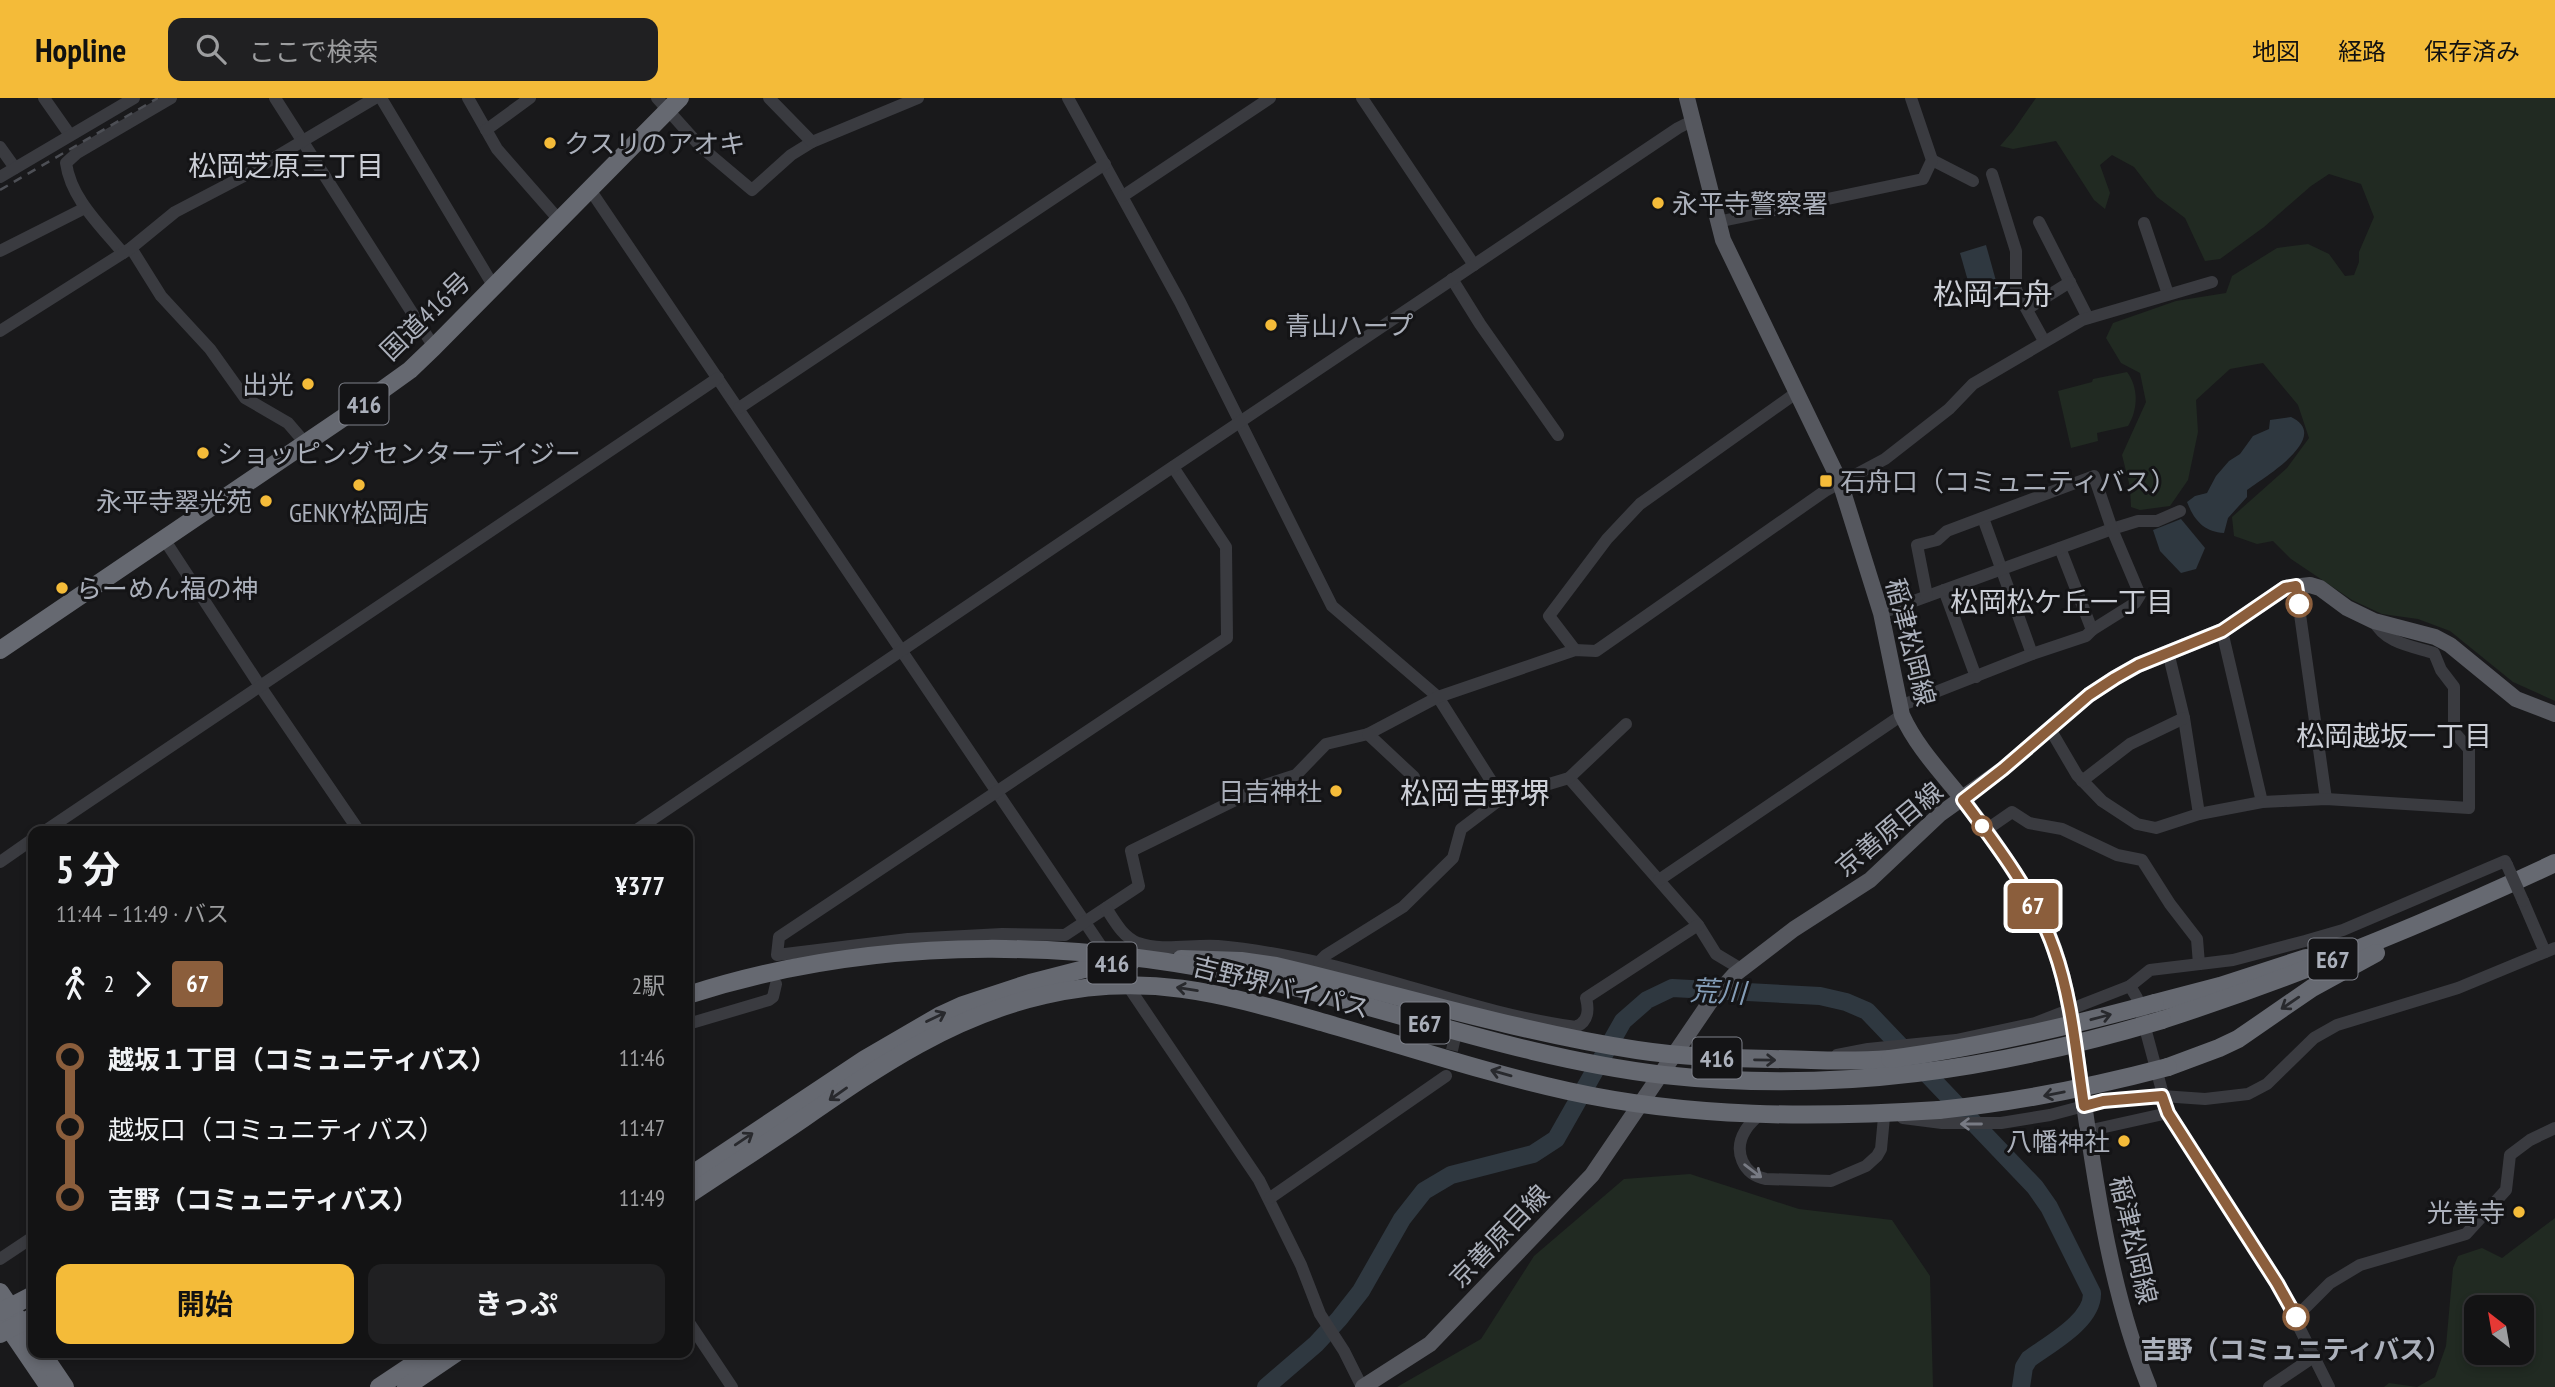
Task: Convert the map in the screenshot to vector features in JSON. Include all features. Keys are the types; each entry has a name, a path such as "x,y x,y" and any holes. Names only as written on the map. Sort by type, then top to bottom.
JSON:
{"highway":[{"name":"国道416号","path":"0,650 390,386 434,348 591,191 662,105 680,98"},
{"path":"2159,1011 2221,986 2500,889 2555,863"},
{"name":"吉野堺バイパス","path":"693,1192 900,1053 970,1018 1029,999 1075,989 1125,984 1162,985 1237,998 1567,1091 1639,1104 1759,1115 1941,1116 1983,1105 2073,1090 2168,1067 2228,1044 2335,974 2500,889"},
{"name":"E67","path":"693,994 779,971 863,957 990,948 1087,952 1161,960 1249,977 1466,1035 1568,1059 1665,1075 1758,1081 1856,1079 1943,1071 2028,1056 2159,1011"},
{"name":"吉野堺バイパス","path":"693,1174 865,1059 939,1016 1030,983 1111,964 1211,959 1276,966 1494,1022 1624,1048 1718,1059 1858,1062 1883,1053 1988,1044 2159,1011"},
{"path":"0,1292 28,1334"},
{"path":"28,1298 0,1314 28,1356"},
{"path":"0,1334 28,1320"},
{"path":"30,1358 49,1387"},
{"path":"45,1358 65,1387"},
{"path":"379,1387 422,1358"},
{"path":"406,1387 449,1358"}],"main road":[{"name":"稲津松岡線","path":"1687,98 1717,222 1736,272 1840,482 1881,612 1901,711 1908,729 1930,761 1986,830 2035,909 2058,960 2069,1010 2105,1238 2139,1362 2149,1387"},
{"path":"2296,586 2320,587 2347,608 2374,621 2435,637 2450,645 2516,699 2555,714"},
{"name":"京善原目線","path":"1363,1387 1430,1344 1596,1169 1710,1002 1741,969 1794,929 1870,880 1940,814 2003,769 2089,695 2115,678 2168,652 2222,631 2269,597 2285,588 2296,586"}],"street":[{"path":"44,98 70,135"},
{"path":"171,98 77,153 66,163 68,179 85,208 127,250 161,296 210,349 245,398 288,423 306,444"},
{"path":"275,98 434,348"},
{"path":"0,331 127,250 175,212 242,177 375,98"},
{"path":"381,98 494,287"},
{"path":"468,98 497,149 560,221"},
{"path":"486,130 530,98"},
{"path":"662,105 702,147 752,190 791,155 812,142 899,102 918,98"},
{"path":"1068,98 1180,302 1332,606 1438,697 1502,798"},
{"path":"1123,196 1270,98"},
{"path":"1362,98 1474,265"},
{"path":"1717,222 1923,179 1932,160 1911,98"},
{"path":"0,177 129,99"},
{"path":"775,100 812,142"},
{"path":"642,826 1452,279 1692,121"},
{"path":"0,147 15,168"},
{"path":"1932,160 1973,181"},
{"path":"739,408 1105,164"},
{"path":"1992,174 2016,251 2016,290 2045,341"},
{"path":"591,191 1270,1198 1320,1314 1363,1387"},
{"path":"0,251 85,208"},
{"path":"2039,222 2088,318"},
{"path":"2144,223 2168,294"},
{"path":"1452,279 1480,324 1558,435"},
{"path":"2027,309 2070,282"},
{"path":"1174,467 1226,547 1227,638 779,937 777,960 908,939 1002,934 1065,935 1139,886 1131,851 1268,785 1297,775 1326,744 1368,734 1438,697 1575,650 1596,651 1840,482 1885,459 1949,409 1973,384 2088,318 2212,282"},
{"path":"52,826 718,378"},
{"path":"1575,650 1549,616 1607,539 1640,504 1796,393"},
{"path":"1659,880 1901,711 2032,654 2086,636 2135,603 2140,595 2112,529 2094,476 1947,531 1937,540 1917,545 1927,596"},
{"path":"1881,612 2112,529 2138,521 2157,521 2180,511"},
{"path":"1983,518 2032,654"},
{"path":"164,539 356,826"},
{"path":"2060,548 2092,630"},
{"path":"2296,586 2326,799"},
{"path":"1944,590 1976,677"},
{"path":"2050,729 2077,775 2102,801 2137,824 2156,828 2199,814 2262,802 2326,799 2469,808 2469,749 2454,732 2454,687 2441,670 2434,653 2380,634 2374,621"},
{"path":"2222,631 2262,802"},
{"path":"2168,652 2184,718 2199,814"},
{"path":"2082,781 2130,744 2184,718"},
{"path":"1319,962 1403,907 1453,858 1461,829 1502,798 1569,778 1626,724"},
{"path":"1368,734 1414,777"},
{"path":"1569,778 1698,925 1716,954 1741,969"},
{"path":"1986,830 2012,812 2029,823 2062,829 2117,855 2142,860 2170,904 2197,939 2199,964"},
{"path":"0,862 28,842"},
{"path":"1844,1114 1884,1117 1941,1116 2000,1123 2050,1115 2103,1101 2162,1096 2205,1099 2248,1094 2267,1084 2314,1038 2337,1025 2458,988 2550,950 2505,861 2343,929 2233,960 2150,970 2130,986 2009,1030 1956,1040 1912,1044 1883,1053"},
{"path":"1106,908 1125,935 1155,947 1216,946 1319,962 1462,1007 1576,1027 1586,1019 1586,998 1698,925"},
{"path":"693,1023 769,1000 774,997 776,984"},
{"path":"2130,986 2137,998 2168,1113 2277,1283 2329,1387"},
{"path":"1270,1198 1446,1076"},
{"path":"2088,1130 2168,1113"},
{"path":"1759,1115 1744,1133 1741,1151 1743,1164 1757,1177 1830,1181 1859,1170 1874,1160 1881,1149 1884,1117"},
{"path":"2296,1317 2330,1283 2360,1265 2466,1234 2506,1190 2510,1155 2530,1140 2555,1128"},
{"path":"0,1259 28,1240"},
{"path":"693,1328 732,1387"},
{"path":"2269,1387 2315,1356"}],"shaded area":[{"path":"2036,98 2555,98 2555,701 2513,682 2450,631 2418,619 2382,614 2352,600 2291,559 2273,541 2257,544 2234,536 2232,517 2287,468 2309,438 2298,405 2263,363 2230,369 2196,400 2198,432 2188,480 2170,506 2140,510 2131,507 2130,487 2122,455 2146,402 2140,373 2121,363 2106,338 2113,323 2176,301 2226,293 2232,276 2277,248 2308,244 2329,254 2345,276 2354,275 2359,262 2359,252 2374,217 2361,184 2329,174 2220,259 2205,261 2185,218 2157,197 2134,167 2112,155 2100,165 2110,193 2105,209 2094,200 2056,141 2013,149 2000,146"},
{"path":"1986,245 1998,288 1972,295 1960,253"},
{"path":"2127,372 2134,385 2136,399 2128,426 2097,433 2098,441 2071,448 2058,391 2092,382 2093,379"},
{"path":"2291,417 2302,425 2304,435 2300,446 2279,467 2247,490 2247,497 2228,518 2224,533 2201,524 2187,502 2195,496 2207,493 2216,476 2229,461 2240,454 2253,436 2269,429 2270,420"},
{"path":"2181,519 2205,548 2196,569 2181,573 2160,551 2153,530"},
{"path":"1690,1174 1799,1209 1892,1220 1930,1276 1933,1387 1397,1387 1481,1339 1534,1256 1624,1179"},
{"path":"2555,1218 2555,1387 2417,1387 2435,1377 2446,1346 2453,1268 2458,1256 2482,1248 2502,1258"},
{"path":"2389,1383 2417,1387 2384,1387"}],"waterway":[{"name":"荒川","path":"1266,1387 1316,1344 1339,1319 1361,1291 1402,1219 1424,1191 1451,1175 1533,1154 1556,1139 1623,1021 1647,1000 1672,988 1820,996 1846,1002 1867,1011 2035,1187 2049,1207 2092,1293 2090,1303 2078,1322 2029,1359 2024,1367 2021,1387"}],"tunnel":[{"path":"1448,1068 1458,1024"}],"railway":[{"path":"0,190 158,98"}],"bus line":[{"name":"67","path":"2296,1317 2168,1113 2162,1096 2103,1101 2084,1106 2066,992 2054,948 2027,896 1986,830 1963,800 2089,695 2115,678 2138,665 2222,631 2285,588 2296,586 2299,604"}],"place":[{"name":"クスリのアオキ","path":"550,143"},
{"name":"永平寺警察署","path":"1658,203"},
{"name":"青山ハープ","path":"1271,325"},
{"name":"出光","path":"308,384"},
{"name":"ショッピングセンターデイジー","path":"203,453"},
{"name":"石舟口（コミュニティバス）","path":"1826,481"},
{"name":"GENKY松岡店","path":"359,485"},
{"name":"永平寺翠光苑","path":"266,501"},
{"name":"らーめん福の神","path":"62,588"},
{"name":"日吉神社","path":"1336,791"},
{"name":"八幡神社","path":"2124,1141"},
{"name":"光善寺","path":"2519,1212"},
{"name":"吉野（コミュニティバス）","path":"2296,1317"}],"district":[{"name":"松岡芝原三丁目","path":"286,165"},
{"name":"松岡石舟","path":"1993,293"},
{"name":"松岡松ケ丘一丁目","path":"2062,601"},
{"name":"松岡越坂一丁目","path":"2394,735"},
{"name":"松岡吉野堺","path":"1475,792"}]}
